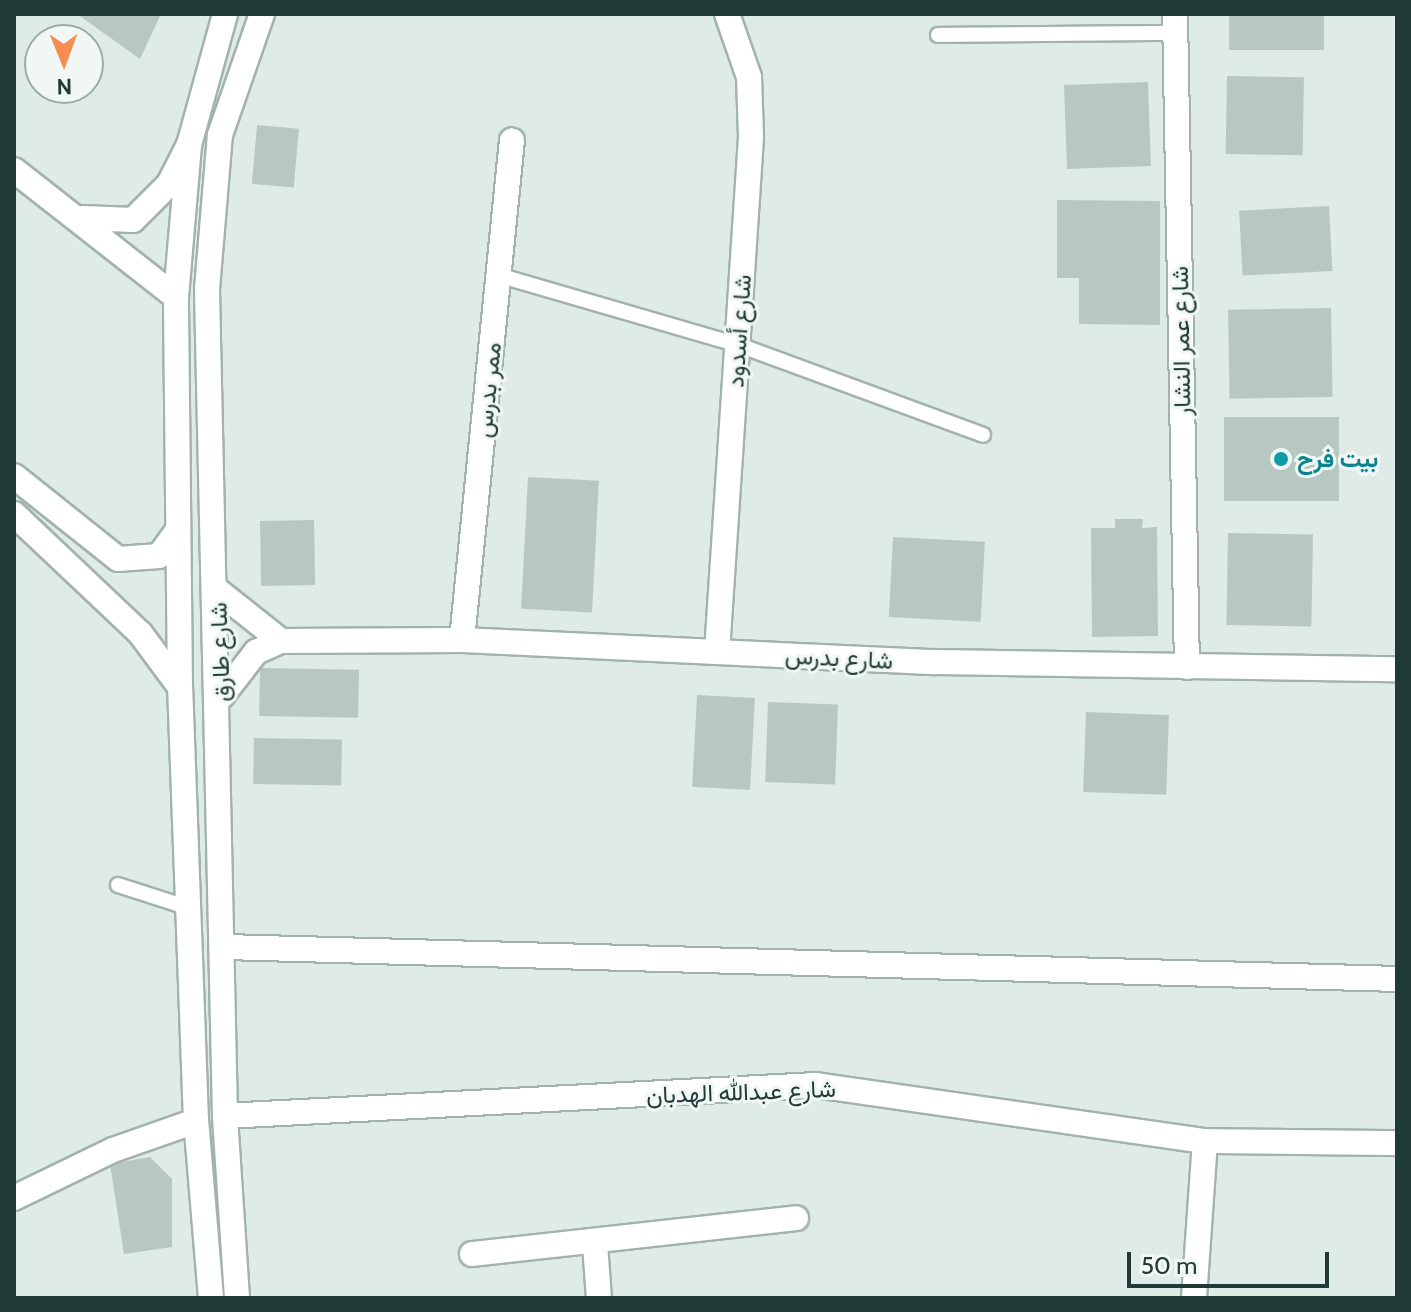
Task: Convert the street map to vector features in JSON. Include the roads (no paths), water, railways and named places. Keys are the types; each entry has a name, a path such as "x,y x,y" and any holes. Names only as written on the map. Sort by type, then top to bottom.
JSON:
{"street":[{"name":"شارع طارق","path":"211,1298 196,1121 180,687 176,297 189,145 225,14"},
{"name":"شارع طارق","path":"237,1298 225,1116 222,696 207,289 220,135 262,14"},
{"name":"شارع أسدود","path":"717,652 739,345 750,92 727,14"},
{"name":"شارع عمر النشار","path":"1175,24 1187,667"},
{"name":"ممر بدرس","path":"462,640 501,276 512,140"},
{"path":"81,217 133,220 169,184 189,145"},
{"path":"14,170 81,217 176,297"},
{"path":"14,476 118,559 159,556 178,530"},
{"path":"14,514 140,633 180,687"},
{"path":"218,591 281,641 256,652 222,696"},
{"name":"شارع بدرس","path":"281,641 462,640 717,652 1187,667 1397,669"},
{"path":"224,947 1397,979"},
{"name":"شارع عبدالله الهدبان","path":"225,1116 816,1085 1205,1141 1397,1143"},
{"path":"14,1198 113,1150 196,1121"},
{"path":"1194,1298 1205,1141"},
{"path":"472,1254 595,1244 796,1218"},
{"path":"595,1244 599,1298"}],"lane":[{"path":"938,35 1175,24"},
{"path":"501,276 739,345 983,435"},
{"path":"118,885 189,908"}],"place":[{"name":"بيت فرح","path":"1281,459"}]}
